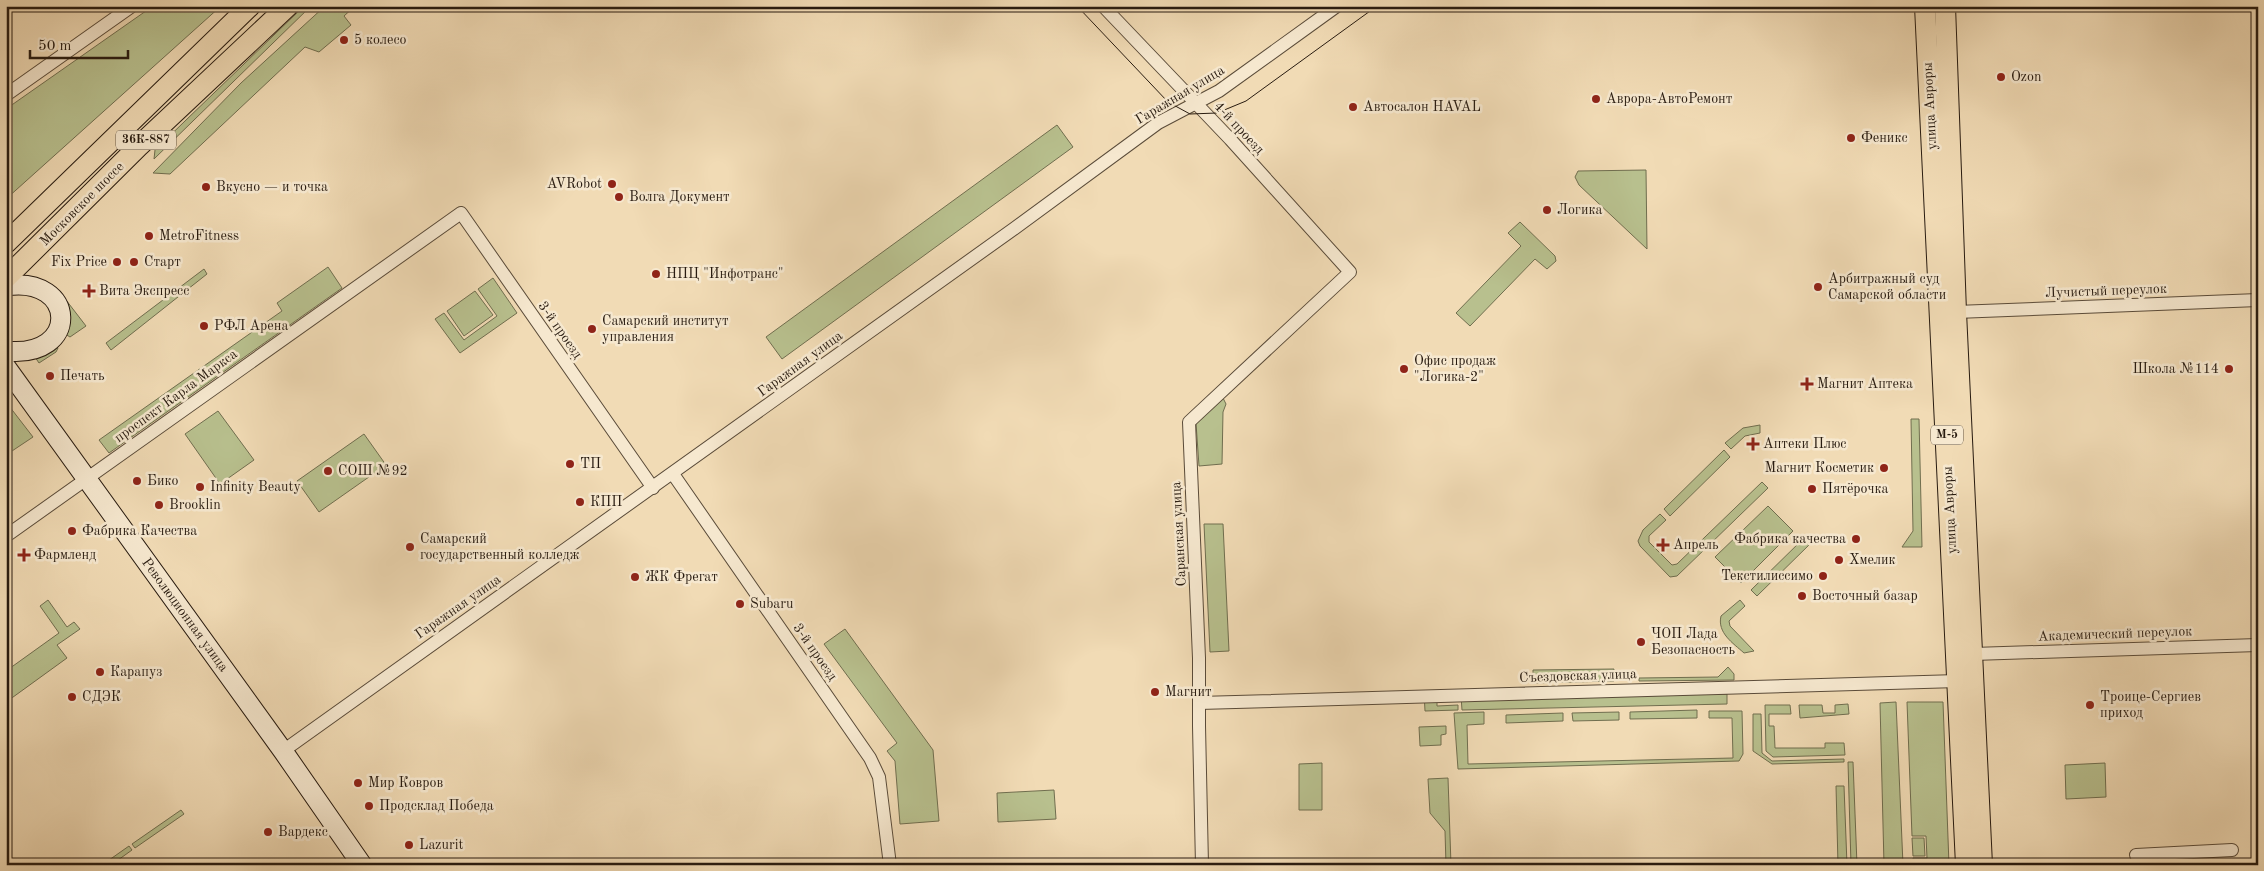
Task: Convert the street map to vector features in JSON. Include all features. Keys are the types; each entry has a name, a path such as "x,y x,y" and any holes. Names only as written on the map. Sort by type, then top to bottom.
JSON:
{"main road":[{"name":"Московское шоссе","path":"6,243 250,6"},
{"name":"Московское шоссе","path":"6,263 136,134 272,6"},
{"name":"Московское шоссе","path":"6,278 139,146 288,6"},
{"name":"улица Авроры","path":"1925,6 1966,865"},
{"name":"улица Авроры","path":"1945,6 1956,312 1982,865"},
{"path":"6,286 28,284 49,293 58,306 60,322 57,334 40,349 6,352"},
{"name":"Революционная улица","path":"6,367 283,751 362,865"}],"street":[{"path":"6,96 132,6"},
{"name":"4-й проезд","path":"1103,6 1350,272"},
{"name":"Гаражная улица","path":"283,751 673,474 1158,123 1219,91 1337,6"},
{"name":"3-й проезд","path":"461,213 653,488"},
{"name":"проспект Карла Маркса","path":"6,536 461,213"},
{"name":"Саранская улица","path":"1202,865 1200,658 1189,422 1350,272"},
{"name":"Лучистый переулок","path":"1956,312 2258,300"},
{"name":"3-й проезд","path":"673,474 870,758 880,777 890,865"},
{"name":"Академический переулок","path":"1973,654 2258,645"},
{"name":"Съездовская улица","path":"1200,703 1958,681"},
{"path":"2136,855 2232,850"}],"green space":[{"path":"153,6 221,6 6,199 6,109"},
{"path":"304,6 311,6 154,159 155,150"},
{"path":"325,6 355,6 344,16 351,25 319,52 305,47 170,174 153,173 241,83"},
{"path":"1057,125 1073,147 782,359 766,337"},
{"path":"1646,170 1647,249 1579,185 1575,177 1578,171"},
{"path":"1520,222 1555,256 1556,261 1547,269 1535,259 1470,326 1456,313 1521,246 1508,233"},
{"path":"328,267 342,288 109,453 99,440 282,311 277,303"},
{"path":"204,269 207,274 111,350 106,343"},
{"path":"493,278 517,313 460,353 435,319 444,313 464,340 497,316 478,289"},
{"path":"475,291 493,315 464,336 447,311"},
{"path":"66,300 86,326 70,337 62,332 61,303"},
{"path":"55,346 58,348 56,352 39,363 35,357"},
{"path":"1223,398 1226,404 1223,412 1222,464 1199,466 1196,423"},
{"path":"6,402 33,437 6,455"},
{"path":"218,411 254,460 220,484 185,434"},
{"path":"1911,419 1919,419 1922,547 1902,547 1913,531"},
{"path":"1760,425 1760,433 1745,436 1731,449 1725,443 1743,428"},
{"path":"364,434 386,465 319,512 297,481"},
{"path":"1724,450 1730,457 1670,516 1664,509"},
{"path":"1762,482 1768,488 1677,576 1670,577 1640,546 1638,541 1643,530 1660,514 1666,520 1649,536 1649,542 1672,565 1677,564"},
{"path":"1768,506 1793,531 1741,583 1715,557"},
{"path":"1204,524 1223,524 1229,651 1210,652"},
{"path":"1804,538 1810,544 1757,596 1751,590"},
{"path":"48,600 67,627 74,622 80,629 57,645 67,658 9,700 6,696 6,671 59,633 40,606"},
{"path":"1740,600 1745,606 1729,621 1730,626 1754,651 1744,653 1727,637 1721,628 1720,622 1721,616"},
{"path":"845,629 933,750 939,821 900,824 895,761 887,751 897,743 824,644"},
{"path":"1728,667 1734,674 1734,680 1639,681 1639,678 1718,677"},
{"path":"1614,669 1614,681 1533,683 1533,670"},
{"path":"1424,692 1437,692 1437,706 1458,705 1458,710 1425,711"},
{"path":"1727,694 1727,704 1462,710 1461,696"},
{"path":"1896,702 1903,865 1884,865 1880,703"},
{"path":"1907,702 1943,702 1949,865 1913,865 1913,858 1927,858 1926,836 1912,836"},
{"path":"1848,704 1849,714 1800,718 1799,705 1822,705 1823,713 1835,713 1835,705"},
{"path":"1765,705 1790,705 1791,714 1769,714 1769,726 1774,726 1775,748 1825,748 1825,743 1844,743 1845,755 1773,757 1766,751"},
{"path":"1697,710 1697,718 1630,719 1630,712"},
{"path":"1709,711 1742,711 1743,754 1739,761 1458,769 1454,713 1484,712 1484,724 1467,725 1468,764 1733,758 1732,718 1709,718"},
{"path":"1619,712 1619,720 1573,721 1572,713"},
{"path":"1563,713 1563,721 1506,723 1506,715"},
{"path":"1753,714 1761,714 1762,753 1772,761 1844,759 1844,762 1772,764 1753,751"},
{"path":"1446,726 1446,734 1441,735 1441,745 1420,746 1419,727"},
{"path":"1848,762 1853,762 1857,865 1851,865"},
{"path":"1322,763 1322,810 1299,810 1299,764"},
{"path":"2105,763 2106,797 2066,799 2065,765"},
{"path":"1448,778 1451,865 1446,865 1445,831 1430,813 1428,779"},
{"path":"1836,786 1844,786 1847,865 1838,865"},
{"path":"1054,790 1056,819 998,822 997,793"},
{"path":"181,810 184,814 135,848 132,844"},
{"path":"1912,838 1924,838 1925,856 1913,856"},
{"path":"129,846 132,850 111,865 102,865"}],"tram line":[{"path":"1077,6 1168,102 1190,114 1217,113 1246,101 1377,6"}],"place":[{"name":"5 колесо","path":"344,40"},
{"name":"Ozon","path":"2001,77"},
{"name":"Аврора-АвтоРемонт","path":"1596,99"},
{"name":"Автосалон HAVAL","path":"1353,107"},
{"name":"Феникс","path":"1851,138"},
{"name":"AVRobot","path":"612,184"},
{"name":"Вкусно — и точка","path":"206,187"},
{"name":"Волга Документ","path":"619,197"},
{"name":"Логика","path":"1547,210"},
{"name":"MetroFitness","path":"149,236"},
{"name":"Fix Price","path":"117,262"},
{"name":"Старт","path":"134,262"},
{"name":"НПЦ \"Инфотранс\"","path":"656,274"},
{"name":"Арбитражный суд Самарской области","path":"1818,287"},
{"name":"Вита Экспресс","path":"89,291"},
{"name":"РФЛ Арена","path":"204,326"},
{"name":"Самарский институт управления","path":"592,329"},
{"name":"Офис продаж \"Логика-2\"","path":"1404,369"},
{"name":"Школа №114","path":"2229,369"},
{"name":"Печать","path":"50,376"},
{"name":"Магнит Аптека","path":"1807,384"},
{"name":"Аптеки Плюс","path":"1753,444"},
{"name":"ТП","path":"570,464"},
{"name":"Магнит Косметик","path":"1884,468"},
{"name":"СОШ №92","path":"328,471"},
{"name":"Бико","path":"137,481"},
{"name":"Infinity Beauty","path":"200,487"},
{"name":"Пятёрочка","path":"1812,489"},
{"name":"КПП","path":"580,502"},
{"name":"Brooklin","path":"159,505"},
{"name":"Фабрика Качества","path":"72,531"},
{"name":"Фабрика качества","path":"1856,539"},
{"name":"Апрель","path":"1663,545"},
{"name":"Самарский государственный колледж","path":"410,547"},
{"name":"Фармленд","path":"24,555"},
{"name":"Хмелик","path":"1839,560"},
{"name":"Текстилиссимо","path":"1823,576"},
{"name":"ЖК Фрегат","path":"635,577"},
{"name":"Восточный базар","path":"1802,596"},
{"name":"Subaru","path":"740,604"},
{"name":"ЧОП Лада Безопасность","path":"1641,642"},
{"name":"Карапуз","path":"100,672"},
{"name":"Магнит","path":"1155,692"},
{"name":"СДЭК","path":"72,697"},
{"name":"Троице-Сергиев приход","path":"2090,705"},
{"name":"Мир Ковров","path":"358,783"},
{"name":"Продсклад Победа","path":"369,806"},
{"name":"Вардекс","path":"268,832"},
{"name":"Lazurit","path":"409,845"}]}
